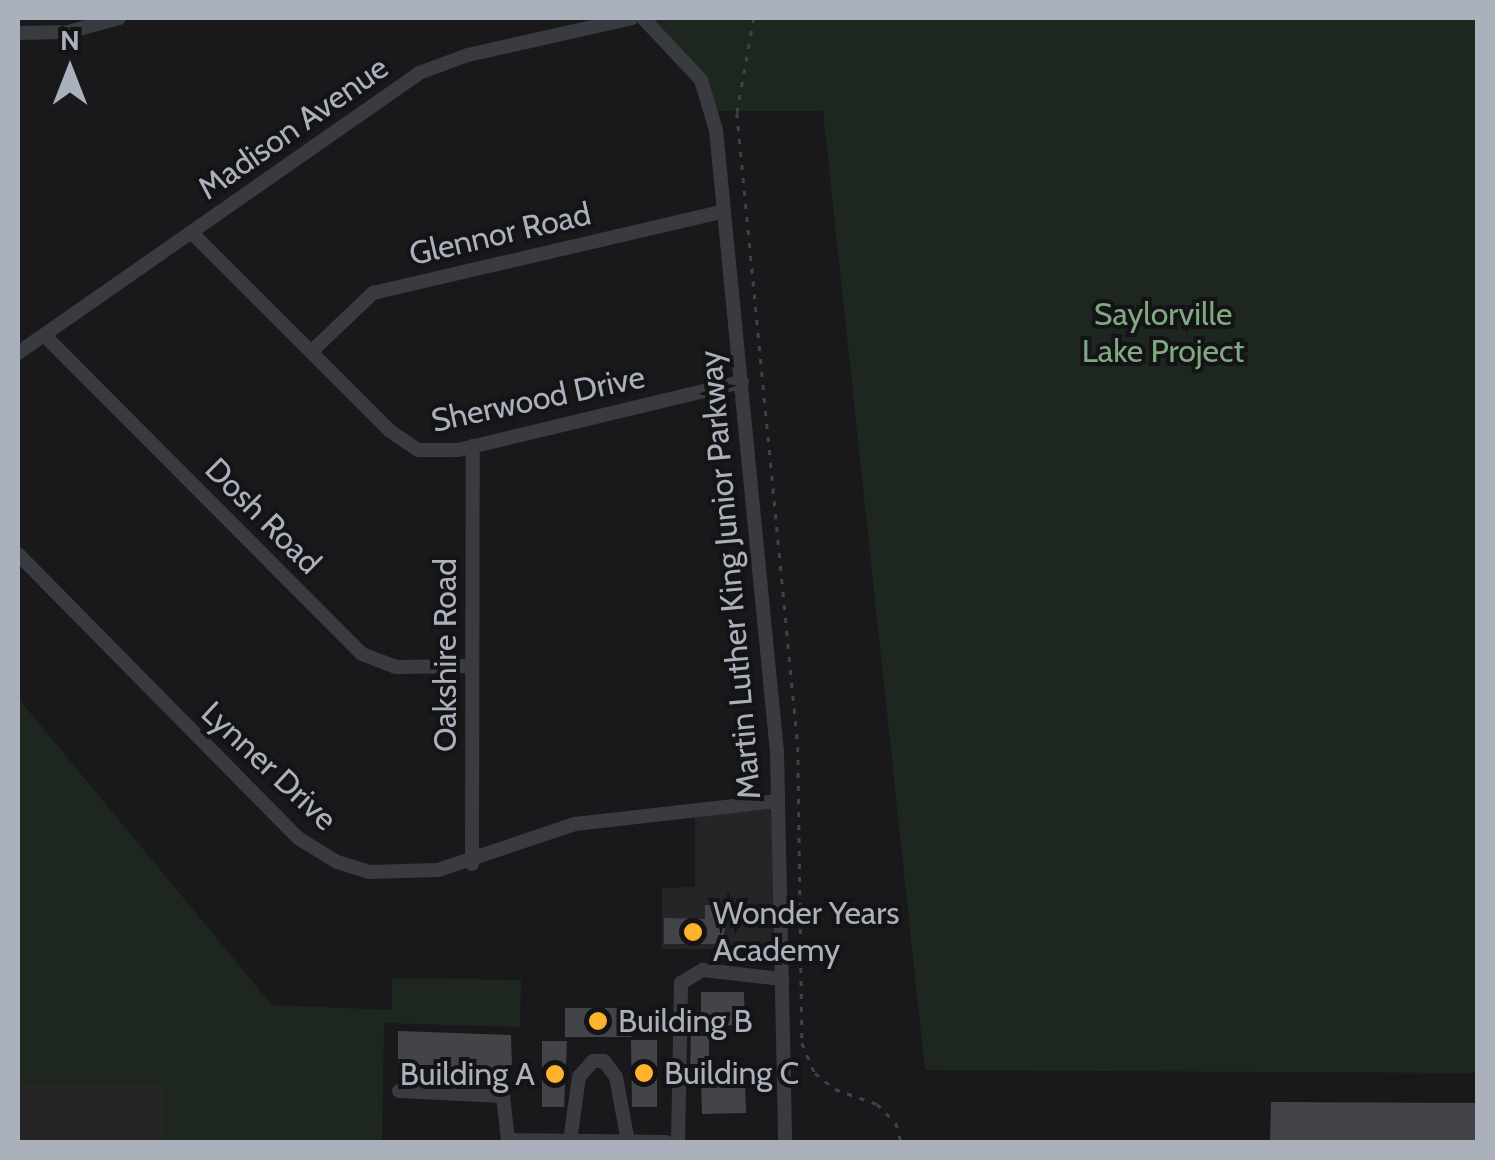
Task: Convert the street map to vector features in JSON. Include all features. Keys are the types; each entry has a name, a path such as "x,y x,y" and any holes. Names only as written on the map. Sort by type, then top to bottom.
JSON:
{"street":[{"path":"18,32 68,32 119,18"},
{"name":"Madison Avenue","path":"18,353 433,66 632,18"},
{"name":"Martin Luther King Junior Parkway","path":"648,20 710,99 724,211 778,801 785,1142"},
{"name":"Glennor Road","path":"310,352 372,293 724,211"},
{"name":"Sherwood Drive","path":"192,233 400,441 438,453 742,382"},
{"name":"Dosh Road","path":"45,336 362,654 396,667 472,666"},
{"name":"Oakshire Road","path":"472,446 472,864"},
{"name":"Lynner Drive","path":"18,554 310,846 370,872 404,875 472,864 575,824 778,801"},
{"path":"678,1142 681,983 703,970 782,978"},
{"path":"570,1141 579,1077 593,1061 604,1061 616,1077 628,1142"},
{"path":"398,1091 503,1096 508,1140 666,1142"}],"path":[{"path":"754,18 737,112 798,747 802,1043 820,1079 877,1104 891,1116 901,1141"}],"shaded area":[{"path":"778,801 781,949 662,949 662,888 695,887 695,809"},
{"path":"18,1085 163,1085 165,1141 666,1142 18,1142"}],"green space":[{"name":"Saylorville Lake Project","path":"643,18 1477,18 1477,1073 925,1070 823,111 712,111 710,99"},
{"path":"18,698 272,1005 392,1010 392,978 521,980 520,1027 384,1023 382,1140 164,1141 163,1085 18,1085"}],"building":[{"name":"Wonder Years Academy","path":"705,905 729,905 722,944 664,944 664,918 705,919"},
{"path":"701,992 744,992 745,1025 701,1026"},
{"name":"Building B","path":"565,1008 630,1008 631,1037 565,1037"},
{"path":"691,1030 709,1030 709,1075 690,1073"},
{"path":"398,1031 511,1035 512,1069 398,1065"},
{"name":"Building C","path":"631,1040 657,1040 657,1107 632,1107"},
{"name":"Building A","path":"542,1041 567,1041 564,1107 542,1107"},
{"path":"745,1080 746,1113 702,1114 701,1081"},
{"path":"1271,1102 1478,1103 1478,1142 1270,1142"}],"place":[{"name":"Wonder Years Academy","path":"693,932"},
{"name":"Building B","path":"598,1021"},
{"name":"Building C","path":"644,1073"},
{"name":"Building A","path":"555,1074"}]}
